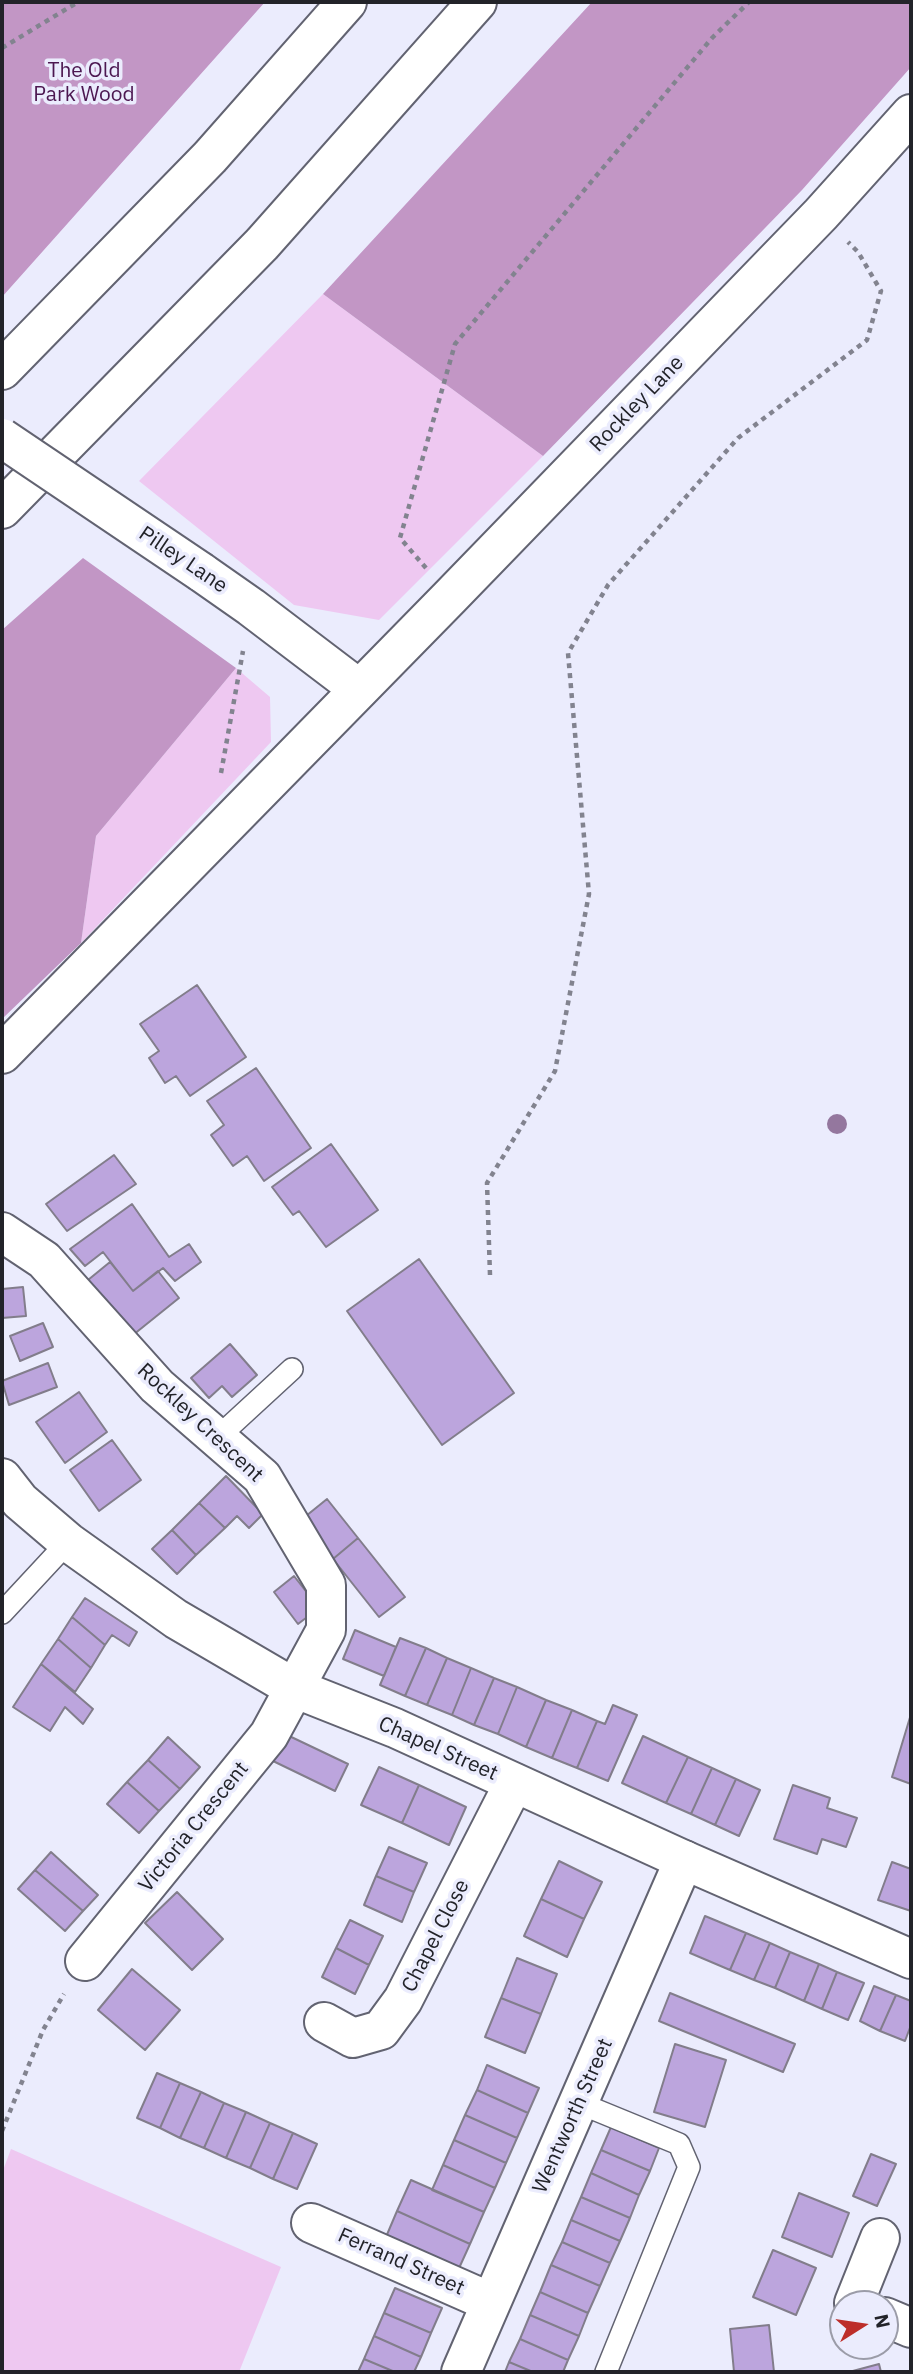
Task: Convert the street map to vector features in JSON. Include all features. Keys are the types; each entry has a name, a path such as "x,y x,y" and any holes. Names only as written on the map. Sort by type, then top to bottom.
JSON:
{"main road":[{"path":"2,370 210,157 347,2"},
{"path":"2,509 262,244 477,2"},
{"name":"Rockley Lane","path":"2,1054 821,214 911,114"},
{"name":"Pilley Lane","path":"2,438 251,607 359,689"},
{"name":"Rockley Crescent","path":"2,1232 44,1260 157,1386 262,1477 326,1586 326,1630 294,1688"},
{"name":"Chapel Street","path":"2,1478 20,1501 68,1542 176,1619 294,1688 395,1728 684,1860 911,1959"},
{"name":"Victoria Crescent","path":"85,1961 269,1735 294,1688"},
{"name":"Chapel Close","path":"324,2022 353,2038 381,2030 403,2000 514,1783"},
{"name":"Wentworth Street","path":"461,2372 684,1860"},
{"name":"Ferrand Street","path":"311,2223 490,2302"},
{"path":"860,2290 880,2238"}],"lane":[{"path":"218,1438 292,1369"},
{"path":"2,1613 68,1542"},
{"path":"579,2103 679,2144 689,2167 606,2372"}],"path":[{"path":"2,48 78,2"},
{"path":"450,597 400,538 455,344 712,38 749,2"},
{"path":"490,1275 487,1183 555,1071 589,894 568,653 608,585 738,438 867,340 881,291 858,253 821,214"},
{"path":"220,780 251,607"},
{"path":"2,2131 43,2030 85,1961"}],"shaded area":[{"path":"323,294 543,456 379,620 294,605 139,481"},
{"path":"236,668 270,697 271,742 81,943 96,836"},
{"path":"11,2149 281,2267 239,2372 2,2372 2,2173"}],"green space":[{"name":"The Old Park Wood","path":"2,2 265,2 2,297"},
{"path":"592,2 911,2 911,67 802,190 543,456 323,294"},
{"path":"83,558 236,668 96,836 81,943 2,1019 2,630"}],"building":[{"path":"197,985 246,1057 190,1096 176,1076 165,1083 149,1058 159,1051 140,1024"},
{"path":"256,1068 311,1148 264,1181 247,1156 233,1166 211,1135 224,1125 207,1101"},
{"path":"331,1144 378,1210 326,1247 299,1211 293,1215 272,1187"},
{"path":"114,1155 136,1184 67,1231 46,1204"},
{"path":"132,1204 169,1257 189,1244 201,1262 175,1281 163,1268 133,1291 103,1252 85,1266 70,1249"},
{"path":"419,1259 514,1393 442,1445 347,1311"},
{"path":"110,1262 133,1291 158,1271 179,1298 133,1335 88,1280"},
{"path":"23,1287 26,1316 2,1318 2,1289"},
{"path":"43,1323 53,1347 20,1361 10,1336"},
{"path":"230,1344 257,1375 232,1397 222,1386 209,1398 191,1378"},
{"path":"48,1363 57,1387 9,1405 2,1381"},
{"path":"79,1392 107,1432 65,1463 36,1422"},
{"path":"112,1440 141,1480 99,1511 70,1470"},
{"path":"226,1476 263,1514 249,1528 237,1516 225,1528 199,1503"},
{"path":"327,1499 358,1538 333,1559 301,1520"},
{"path":"199,1503 225,1528 196,1555 172,1530"},
{"path":"172,1530 196,1555 177,1574 152,1549"},
{"path":"358,1538 405,1597 379,1617 333,1559"},
{"path":"294,1576 319,1608 298,1624 274,1592"},
{"path":"85,1598 137,1632 129,1646 112,1635 105,1645 72,1617"},
{"path":"72,1617 105,1645 91,1668 58,1639"},
{"path":"355,1630 396,1647 384,1676 343,1659"},
{"path":"400,1638 426,1648 405,1696 380,1685"},
{"path":"58,1639 91,1668 75,1692 41,1664"},
{"path":"426,1648 447,1658 427,1705 405,1696"},
{"path":"447,1658 471,1668 452,1715 427,1705"},
{"path":"41,1664 93,1709 83,1724 65,1707 50,1731 13,1707"},
{"path":"471,1668 494,1678 474,1725 452,1715"},
{"path":"494,1678 517,1687 498,1734 474,1725"},
{"path":"517,1687 546,1700 526,1747 498,1734"},
{"path":"546,1700 572,1710 552,1758 526,1747"},
{"path":"613,1705 637,1715 608,1781 577,1768 597,1721 605,1724"},
{"path":"572,1710 597,1721 577,1768 552,1758"},
{"path":"911,1714 911,1784 892,1777"},
{"path":"285,1734 348,1764 335,1791 273,1761"},
{"path":"643,1736 688,1757 666,1803 622,1783"},
{"path":"168,1737 200,1767 180,1789 148,1760"},
{"path":"688,1757 712,1768 691,1814 666,1803"},
{"path":"148,1760 180,1789 159,1811 127,1782"},
{"path":"379,1767 419,1785 402,1823 361,1805"},
{"path":"712,1768 736,1779 715,1825 691,1814"},
{"path":"736,1779 760,1790 739,1836 715,1825"},
{"path":"127,1782 159,1811 139,1833 107,1804"},
{"path":"419,1785 466,1807 449,1845 402,1823"},
{"path":"793,1785 830,1798 827,1808 857,1818 846,1847 822,1839 817,1854 774,1839"},
{"path":"389,1847 427,1863 414,1892 376,1876"},
{"path":"51,1852 98,1895 83,1911 35,1870"},
{"path":"559,1861 602,1882 584,1919 541,1899"},
{"path":"892,1862 911,1869 911,1911 878,1900"},
{"path":"35,1870 83,1911 65,1931 18,1889"},
{"path":"376,1876 414,1892 402,1922 364,1905"},
{"path":"177,1892 223,1939 192,1970 145,1923"},
{"path":"541,1899 584,1919 567,1957 524,1936"},
{"path":"705,1916 746,1933 730,1970 690,1953"},
{"path":"350,1920 383,1936 369,1965 336,1948"},
{"path":"746,1933 770,1943 754,1980 730,1970"},
{"path":"770,1943 790,1952 775,1988 754,1980"},
{"path":"336,1948 369,1965 355,1994 322,1977"},
{"path":"790,1952 819,1964 804,2001 775,1988"},
{"path":"517,1958 557,1974 541,2014 501,1998"},
{"path":"819,1964 837,1972 822,2009 804,2001"},
{"path":"132,1969 180,2010 145,2050 98,2010"},
{"path":"837,1972 864,1983 848,2020 822,2009"},
{"path":"874,1986 896,1995 880,2031 860,2021"},
{"path":"670,1993 795,2044 783,2072 659,2021"},
{"path":"896,1995 911,2001 911,2025 905,2041 880,2031"},
{"path":"501,1998 541,2014 525,2053 485,2037"},
{"path":"675,2044 726,2060 705,2127 654,2112"},
{"path":"487,2065 539,2088 528,2113 477,2090"},
{"path":"157,2073 180,2083 160,2128 137,2118"},
{"path":"180,2083 201,2092 180,2138 160,2128"},
{"path":"477,2090 528,2113 517,2138 465,2115"},
{"path":"201,2092 224,2103 204,2148 180,2138"},
{"path":"224,2103 246,2112 226,2158 204,2148"},
{"path":"246,2112 270,2123 250,2168 226,2158"},
{"path":"465,2115 517,2138 506,2163 454,2140"},
{"path":"270,2123 293,2133 273,2179 250,2168"},
{"path":"611,2127 659,2148 650,2171 601,2150"},
{"path":"293,2133 317,2144 297,2189 273,2179"},
{"path":"454,2140 506,2163 495,2188 443,2165"},
{"path":"601,2150 650,2171 639,2195 591,2173"},
{"path":"871,2154 896,2164 877,2206 853,2196"},
{"path":"443,2165 495,2188 484,2212 432,2190"},
{"path":"591,2173 639,2195 630,2218 581,2197"},
{"path":"411,2180 484,2212 470,2244 397,2211"},
{"path":"799,2193 849,2213 832,2257 782,2237"},
{"path":"581,2197 630,2218 620,2241 571,2220"},
{"path":"397,2211 470,2244 455,2277 383,2244"},
{"path":"571,2220 620,2241 610,2263 562,2242"},
{"path":"562,2242 610,2263 600,2286 551,2265"},
{"path":"773,2250 816,2268 796,2315 753,2297"},
{"path":"551,2265 600,2286 588,2313 540,2292"},
{"path":"395,2288 442,2308 431,2333 384,2313"},
{"path":"540,2292 588,2313 579,2336 530,2315"},
{"path":"384,2313 431,2333 421,2357 374,2336"},
{"path":"530,2315 579,2336 568,2360 520,2339"},
{"path":"769,2325 774,2372 734,2372 730,2329"},
{"path":"374,2336 421,2357 414,2372 395,2372 364,2359"},
{"path":"520,2339 568,2360 563,2372 533,2372 509,2362"},
{"path":"364,2359 395,2372 358,2372"},
{"path":"509,2362 533,2372 505,2372"},
{"path":"879,2364 881,2372 849,2372"}]}
